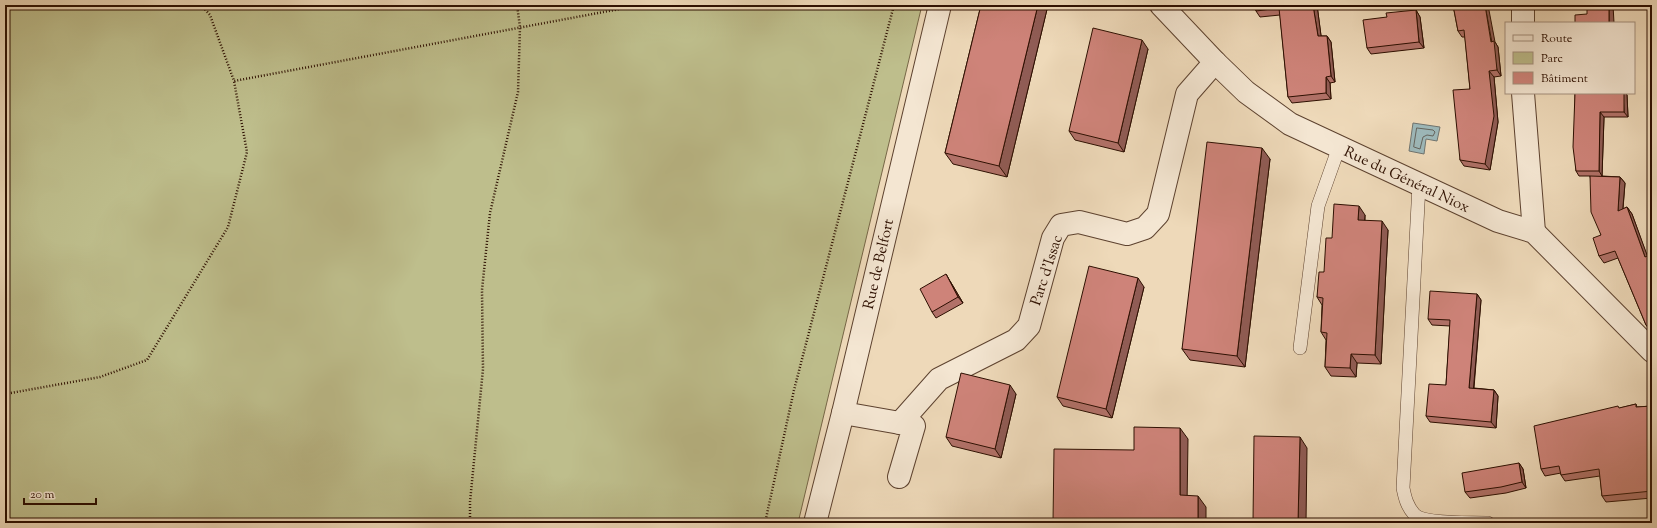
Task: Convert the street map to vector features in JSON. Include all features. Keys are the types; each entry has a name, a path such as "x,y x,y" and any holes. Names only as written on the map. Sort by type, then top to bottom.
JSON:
{"street":[{"name":"Rue de Belfort","path":"815,523 843,413 940,5"},
{"name":"Rue du Général Niox","path":"1160,5 1246,92 1290,124 1498,221 1534,232 1652,351"},
{"path":"1523,5 1523,22"},
{"name":"Parc d'Issac","path":"900,423 939,379 1016,340 1029,326 1053,238 1061,226 1079,222 1127,234 1145,228 1158,214 1188,94 1215,62"},
{"path":"1523,94 1534,232"},
{"path":"843,413 914,426 899,477"}],"lane":[{"path":"1300,348 1318,206 1339,147"},
{"path":"1419,185 1403,488 1406,503 1415,515 1427,520 1488,523"}],"path":[{"path":"5,394 100,377 147,360 228,227 246,152 234,81 210,15 201,5"},
{"path":"470,523 470,502 483,370 482,290 490,213 518,92 520,27 517,5"},
{"path":"234,81 641,5"},
{"path":"765,523 794,390 894,5"}],"green space":[{"path":"5,5 922,5 798,523 5,523"}],"water":[{"path":"1413,123 1440,127 1437,141 1426,139 1424,154 1409,151"}],"building":[{"path":"981,5 1038,5 999,166 945,153"},
{"path":"1255,5 1313,5 1318,36 1327,36 1331,76 1326,77 1326,93 1288,97 1279,8 1256,11"},
{"path":"1453,5 1485,5 1491,42 1494,41 1497,70 1489,71 1494,116 1485,164 1460,160 1453,90 1470,89 1464,30 1458,31"},
{"path":"1587,5 1609,5 1609,22 1575,22 1575,15 1587,14"},
{"path":"1416,10 1419,42 1367,48 1363,20 1387,17 1386,13"},
{"path":"1093,28 1142,40 1118,143 1069,131"},
{"path":"1575,94 1624,94 1624,112 1600,112 1599,171 1576,171 1573,147"},
{"path":"1207,142 1262,148 1237,356 1182,349"},
{"path":"1590,176 1620,177 1618,211 1627,207 1645,257 1652,254 1652,331 1646,325 1615,251 1599,256 1593,238 1601,235 1591,212"},
{"path":"1334,204 1359,206 1358,220 1382,221 1375,355 1351,354 1350,368 1325,367 1327,333 1321,332 1323,298 1317,297 1319,272 1324,272 1326,238 1332,238"},
{"path":"1089,266 1138,278 1106,409 1057,397"},
{"path":"946,274 958,297 932,312 920,289"},
{"path":"1430,291 1477,294 1469,388 1494,390 1491,422 1426,416 1429,384 1446,385 1450,320 1428,319"},
{"path":"961,373 1010,385 995,449 946,437"},
{"path":"1636,404 1636,407 1652,406 1652,491 1602,496 1599,469 1561,475 1559,466 1541,469 1534,426 1618,406 1619,408"},
{"path":"1134,427 1180,428 1180,495 1198,496 1198,523 1053,523 1054,449 1134,450"},
{"path":"1254,436 1300,437 1298,523 1253,523"},
{"path":"1519,463 1522,482 1501,487 1465,492 1462,473"}]}
